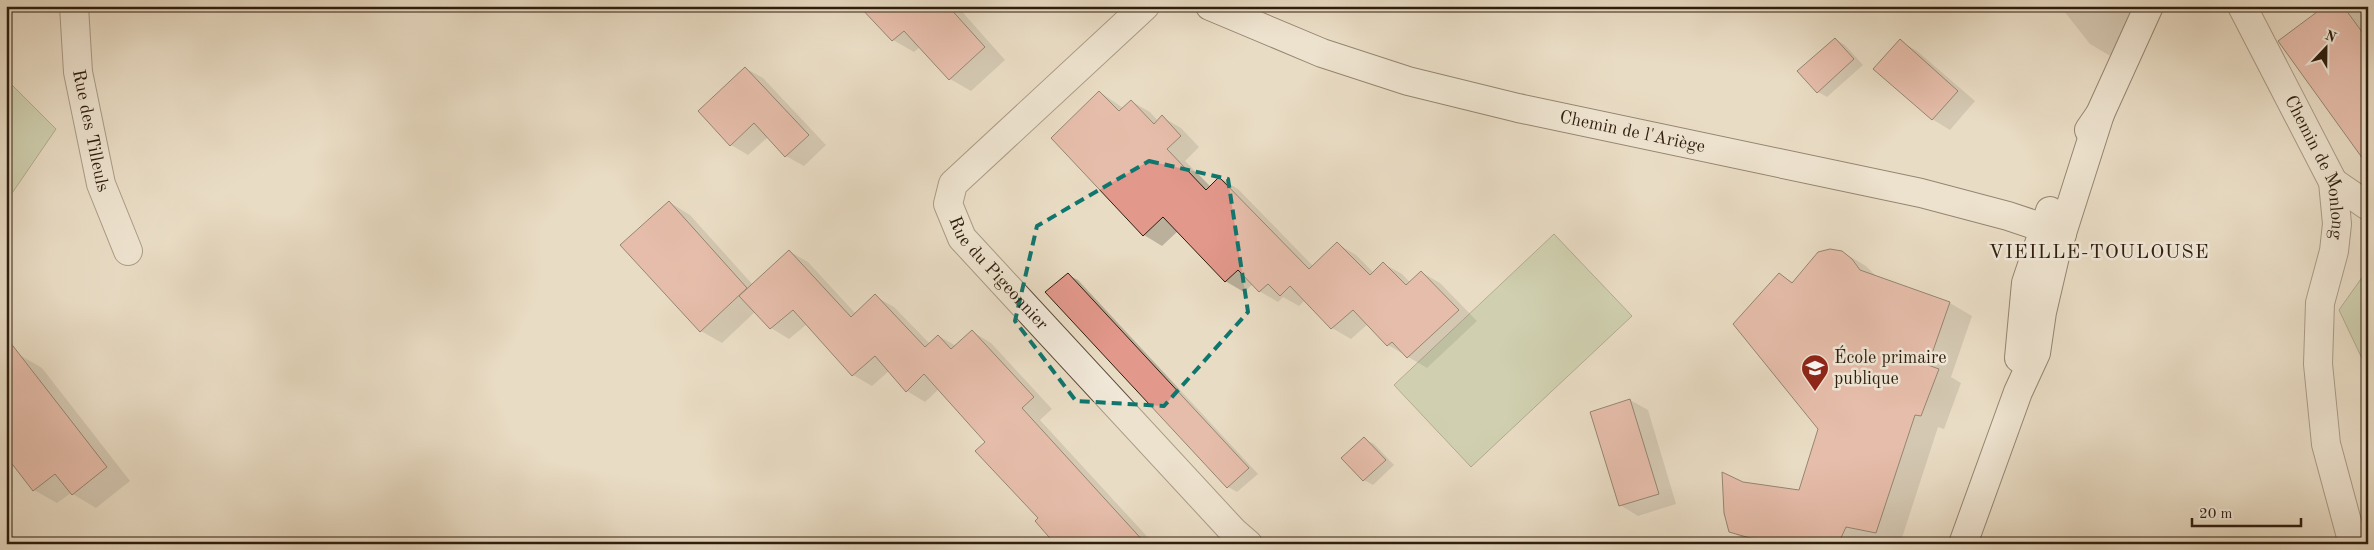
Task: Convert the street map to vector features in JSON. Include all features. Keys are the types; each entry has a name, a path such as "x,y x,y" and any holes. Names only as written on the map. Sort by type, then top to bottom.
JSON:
{"street":[{"name":"Rue des Tilleuls","path":"74,6 78,72 101,184 128,251"},
{"name":"Rue du Pigeonnier","path":"1145,6 953,184 948,204 962,238 1233,531 1248,544"},
{"name":"Chemin de l'Ariège","path":"1210,6 1322,53 1408,81 1528,110 1921,193 2008,216 2053,231"},
{"path":"1963,544 2018,392 2021,324 2026,283 2053,231 2071,158 2100,114 2149,6"},
{"name":"Chemin de Monlong","path":"2242,6 2333,182 2337,224 2334,251 2320,303 2318,364 2326,444 2353,544"},
{"path":"2333,182 2368,206"}],"highlighted area":[{"path":"1149,161 1228,179 1248,312 1164,406 1076,401 1015,321 1037,226"}],"green space":[{"path":"6,79 56,129 6,202"},
{"path":"1554,234 1632,316 1471,467 1394,385"},
{"path":"2368,269 2368,371 2339,310"}],"building":[{"path":"859,6 948,6 985,47 949,80 904,31 892,41"},
{"path":"2325,6 2343,6 2368,40 2368,166 2278,41"},
{"path":"1835,38 1854,59 1817,93 1797,71"},
{"path":"1900,39 1958,91 1932,120 1873,69"},
{"path":"745,67 809,135 785,157 754,123 730,146 698,111"},
{"path":"1099,91 1119,111 1131,100 1154,124 1162,115 1181,136 1167,149 1206,190 1219,177 1309,269 1337,242 1370,275 1383,262 1406,285 1421,271 1459,310 1407,358 1392,342 1387,346 1353,310 1331,329 1290,286 1280,296 1268,284 1259,292 1238,270 1225,282 1163,217 1143,236 1051,138"},
{"path":"669,201 747,288 700,332 620,245"},
{"name":"École primaire publique","path":"1830,249 1842,251 1852,259 1860,270 1950,302 1928,365 1939,369 1921,416 1915,415 1876,533 1846,527 1840,540 1833,544 1800,544 1795,541 1750,538 1729,532 1724,513 1722,472 1743,482 1799,490 1818,429 1733,324 1779,273 1792,283 1818,252"},
{"path":"789,250 851,317 875,294 925,347 938,335 951,349 972,330 1034,397 1022,408 1146,544 1055,544 1035,521 1038,518 975,451 985,442 924,374 906,392 875,356 852,376 793,310 770,329 739,296"},
{"path":"1068,273 1249,468 1227,488 1045,292"},
{"path":"6,337 107,467 72,495 55,474 33,491 6,456"},
{"path":"1630,399 1659,494 1619,506 1590,412"},
{"path":"1364,437 1386,460 1363,481 1341,458"}],"place":[{"name":"École primaire publique","path":"1815,392"}],"district":[{"name":"VIEILLE-TOULOUSE","path":"2099,253"}]}
